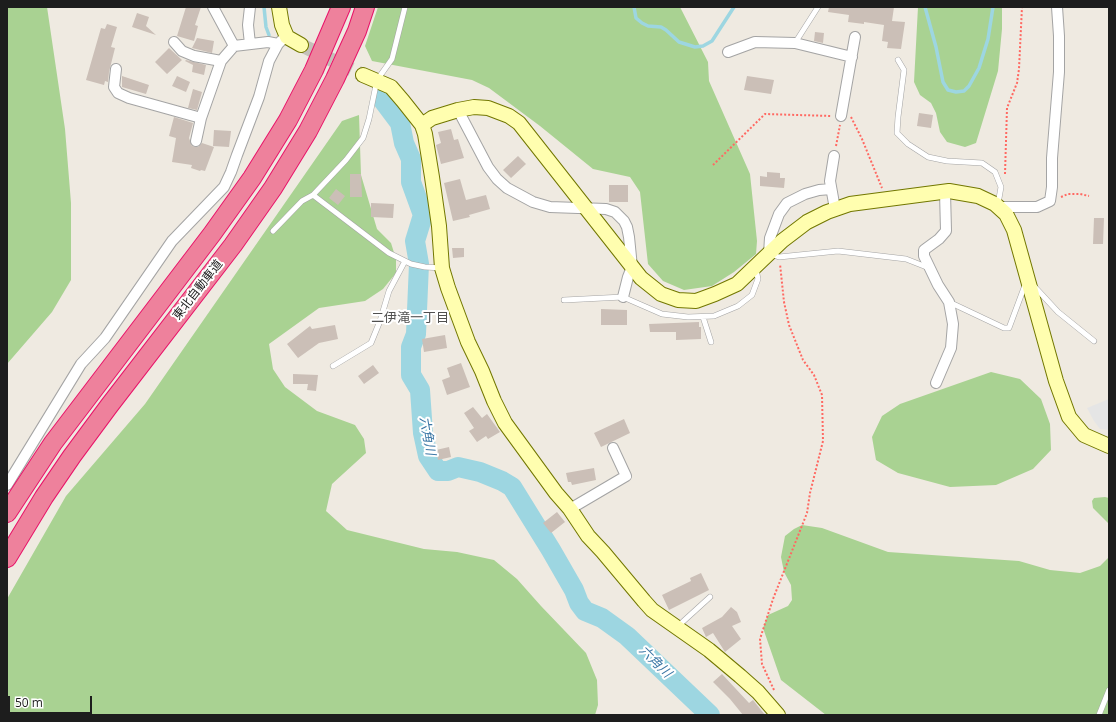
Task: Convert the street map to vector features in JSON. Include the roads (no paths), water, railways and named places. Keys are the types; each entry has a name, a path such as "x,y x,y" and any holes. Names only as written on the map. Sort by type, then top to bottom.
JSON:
{"highway":[{"name":"東北自動車道","path":"7,513 52,443 212,234 252,178 288,120 314,70 341,7"},
{"name":"東北自動車道","path":"7,558 44,497 72,456 233,245 273,188 308,130 335,79 357,31 365,7"}],"street":[{"path":"214,7 234,46"},
{"path":"250,7 248,25 250,44"},
{"path":"7,485 81,364 105,338 172,241 224,186 231,172 259,97 269,62 282,41 282,25 279,7"},
{"path":"998,207 1037,207 1050,201 1059,72 1057,7"},
{"path":"841,116 855,37"},
{"path":"196,141 201,118 221,61 234,46 282,41 301,45"},
{"path":"174,42 182,50 194,56 221,61"},
{"path":"728,52 755,42 795,42 852,57"},
{"path":"116,69 114,87 118,93 129,98 201,118"},
{"path":"363,75 391,87 422,125 425,134 439,226 442,268 468,342 505,423 556,493 570,509 588,536 652,610 709,650 758,692 778,715"},
{"path":"422,125 432,118 474,107 488,108 509,116 518,123 641,278 661,294 678,300 696,301 737,284 755,266 774,255 782,241 807,222 835,209 850,204 949,191 978,196 995,204 1006,214 1014,230 1056,381 1069,417 1084,435 1109,446"},
{"path":"458,110 488,167 497,179 507,188 533,202 550,207 606,209 615,212 624,221 629,237 632,267 623,298"},
{"path":"834,156 830,181 835,209"},
{"path":"774,255 770,238 779,214 787,203 805,194 819,190 831,189"},
{"path":"936,382 951,348 953,324 949,302 930,269 924,256 924,250 939,239 946,231 945,192"},
{"path":"570,509 626,476 613,448"}],"lane":[{"path":"273,231 302,201 313,195 346,160 363,138 369,119 377,80 392,58 405,7"},
{"path":"795,42 818,7"},
{"path":"898,60 904,70 897,133 908,144 928,157 947,161 982,164 995,172 1001,187 998,207"},
{"path":"313,195 361,230 389,253 411,264 442,268"},
{"path":"774,255 838,251 906,260 930,269"},
{"path":"332,366 371,343 380,322 389,291 405,261"},
{"path":"564,300 623,298 662,314 688,317 714,316 738,306 752,295 758,279 755,266"},
{"path":"949,302 1004,328 1009,328 1025,285 1029,281 1058,312 1094,341"},
{"path":"703,317 711,342"},
{"path":"676,627 710,597"},
{"path":"1099,715 1109,690"}],"waterway":[{"path":"264,7 266,27 269,35"},
{"path":"634,7 636,18 642,23 648,26 661,27 679,42 695,47 703,46 712,41 734,7"},
{"path":"925,7 936,47 943,82 948,90 956,92 964,91 969,86 979,68 988,39 993,7"},
{"name":"六角川","path":"382,99 400,123 404,143 411,159 411,182 423,215 415,241 419,264 416,334 411,347 411,375 420,390 423,433 428,456 438,471 448,471 458,467 480,472 512,487 551,550 574,590 579,603 585,611 602,618 627,636 710,715"}],"tunnel":[{"path":"301,45 363,75"}],"district":[{"name":"二伊滝一丁目","path":"410,318"}]}
